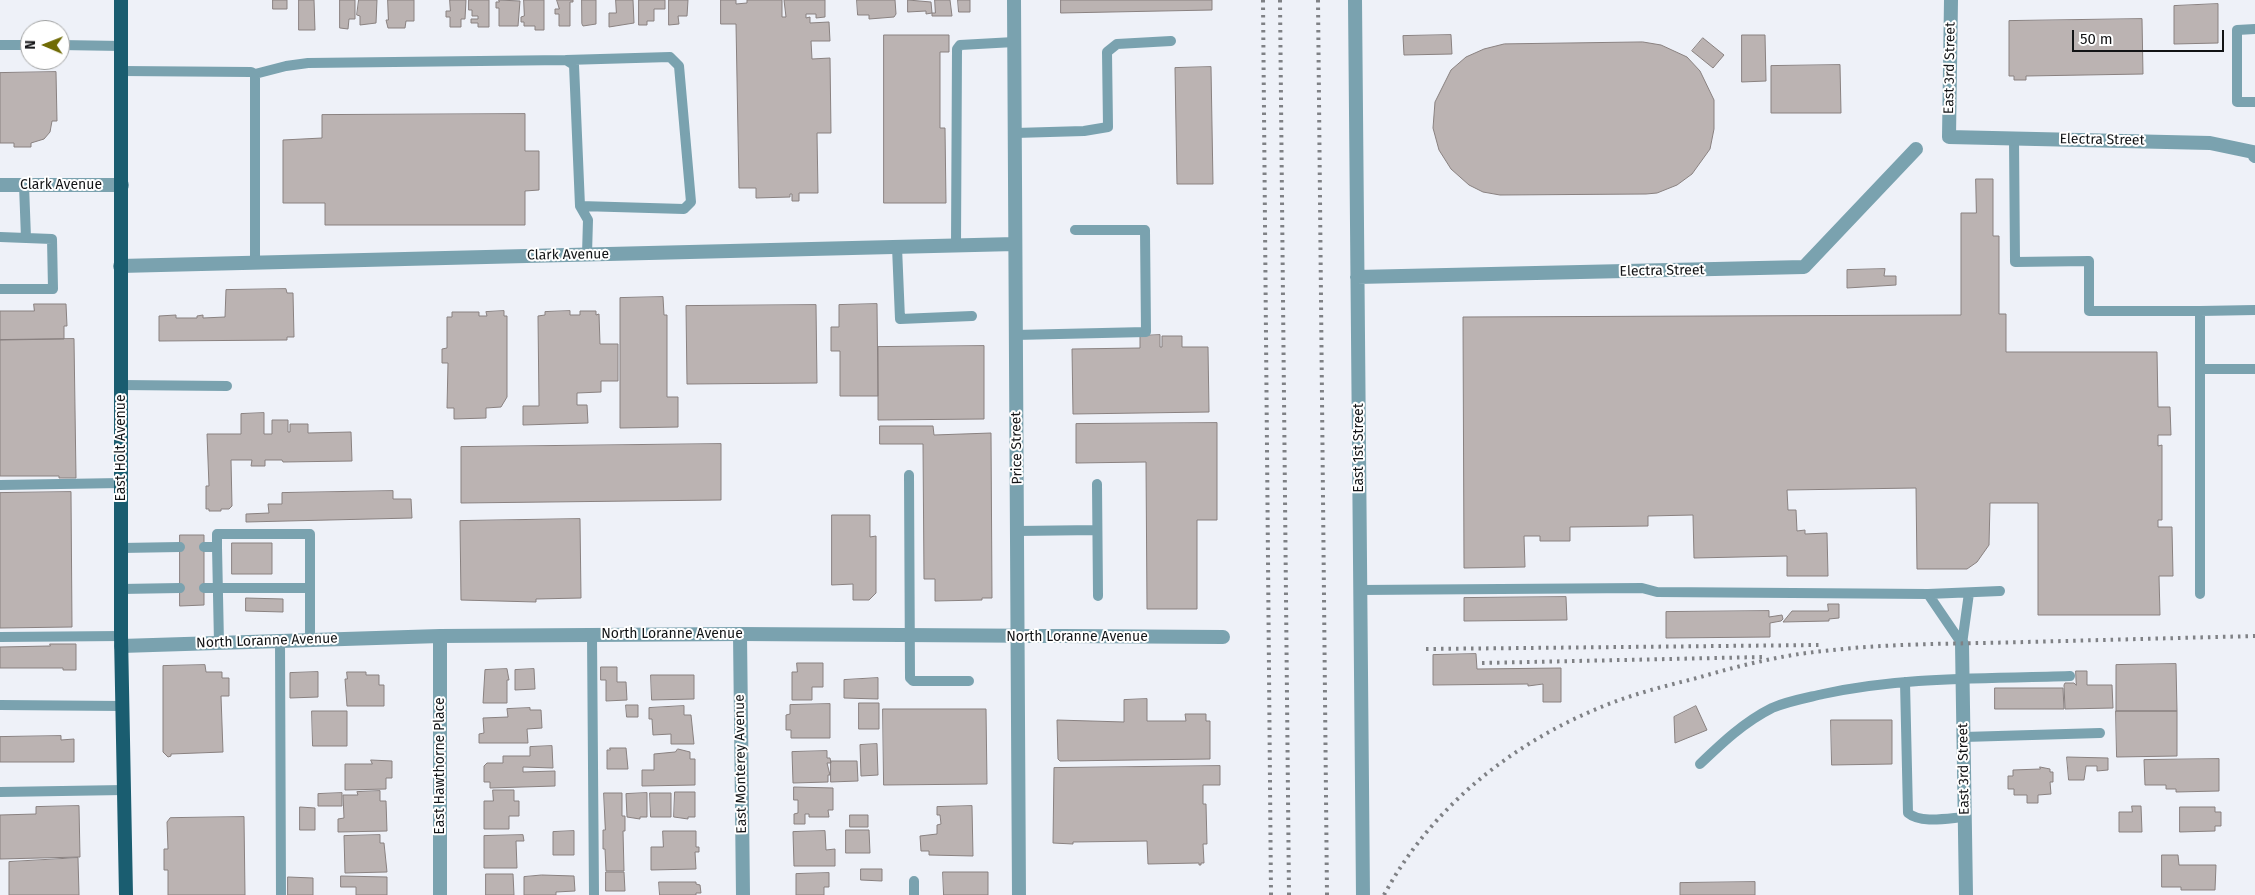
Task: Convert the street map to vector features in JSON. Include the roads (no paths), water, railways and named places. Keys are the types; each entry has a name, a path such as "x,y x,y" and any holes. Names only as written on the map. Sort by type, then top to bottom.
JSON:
{"main road":[{"name":"East Holt Avenue","path":"121,0 121,641 126,895"}],"street":[{"name":"Price Street","path":"1014,0 1019,895"},
{"name":"East 1st Street","path":"1355,0 1363,895"},
{"name":"East 3rd Street","path":"1949,137 1951,0"},
{"name":"Electra Street","path":"1949,137 2210,143 2254,154"},
{"name":"Electra Street","path":"1357,277 1804,267 1916,149"},
{"name":"Clark Avenue","path":"0,185 122,185"},
{"name":"Clark Avenue","path":"120,266 1015,244"},
{"name":"North Loranne Avenue","path":"121,641 219,643 440,636 740,634 1223,638"},
{"name":"East Monterey Avenue","path":"740,634 743,895"},
{"name":"East Hawthorne Place","path":"440,636 440,895"},
{"name":"East 3rd Street","path":"1962,644 1966,895"}],"lane":[{"path":"2255,29 2237,30 2237,102 2255,102"},
{"path":"1014,133 1108,127 1107,52 1117,44 1171,41"},
{"path":"956,245 957,49 960,45 1014,42"},
{"path":"0,45 20,45"},
{"path":"70,45 122,46"},
{"path":"122,71 251,72 255,74 286,66 308,63 670,57 679,66 691,202 684,209 580,206"},
{"path":"566,60 574,64 580,206 588,220 587,254"},
{"path":"255,74 255,263"},
{"path":"2014,138 2015,262 2089,261 2089,312 2255,310"},
{"path":"24,185 26,238"},
{"path":"1015,335 1146,332 1145,230 1075,230"},
{"path":"0,238 52,238 53,289 0,289"},
{"path":"897,246 900,318 972,316"},
{"path":"2200,311 2200,594"},
{"path":"2200,369 2255,369"},
{"path":"121,384 227,386"},
{"path":"908,474 909,674 913,681 969,681"},
{"path":"0,485 121,483"},
{"path":"1097,484 1098,596"},
{"path":"1017,531 1097,530"},
{"path":"219,643 217,534 310,534 310,640"},
{"path":"204,547 217,546"},
{"path":"121,548 180,547"},
{"path":"121,589 180,588"},
{"path":"204,588 310,588"},
{"path":"1360,590 1642,588 1657,592 1928,594 2000,591"},
{"path":"1962,644 1969,593"},
{"path":"1928,594 1962,644"},
{"path":"592,635 594,895"},
{"path":"0,637 121,641"},
{"path":"280,641 281,895"},
{"path":"1700,764 1738,729 1770,709 1785,703 1850,688 1905,682 2070,676"},
{"path":"1905,682 1908,813 1914,818 1922,819 1965,817"},
{"path":"0,705 122,706"},
{"path":"1964,737 2100,733"},
{"path":"0,792 124,790"},
{"path":"914,881 914,895"}],"railway":[{"path":"1263,0 1271,895"},
{"path":"1280,0 1289,895"},
{"path":"1318,0 1327,895"},
{"path":"1384,895 1404,862 1427,832 1453,803 1481,778 1512,755 1544,735 1614,702 1645,692 1760,661 1849,648 1924,644 2255,636"},
{"path":"1426,649 1819,645"},
{"path":"1482,663 1762,657"}]}
